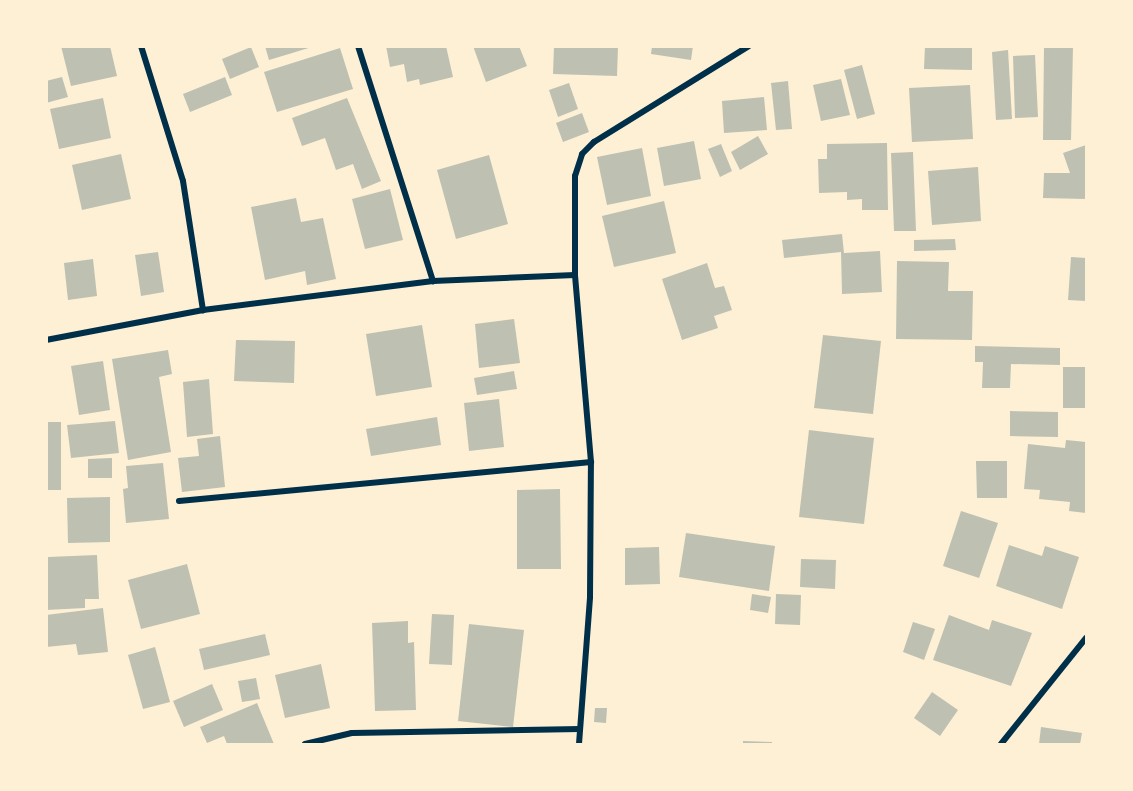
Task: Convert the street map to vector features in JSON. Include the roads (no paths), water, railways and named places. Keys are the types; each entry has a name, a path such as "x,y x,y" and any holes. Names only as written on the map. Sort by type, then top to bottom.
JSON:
{"street":[{"path":"141,46 183,181 203,310"},
{"path":"358,46 433,281"},
{"path":"579,744 590,597 591,462 574,276 575,176 582,154 594,142 749,46"},
{"path":"46,340 203,310 433,281 574,276"},
{"path":"179,501 591,462"},
{"path":"1001,744 1086,638"},
{"path":"305,744 352,733 580,729"}]}
